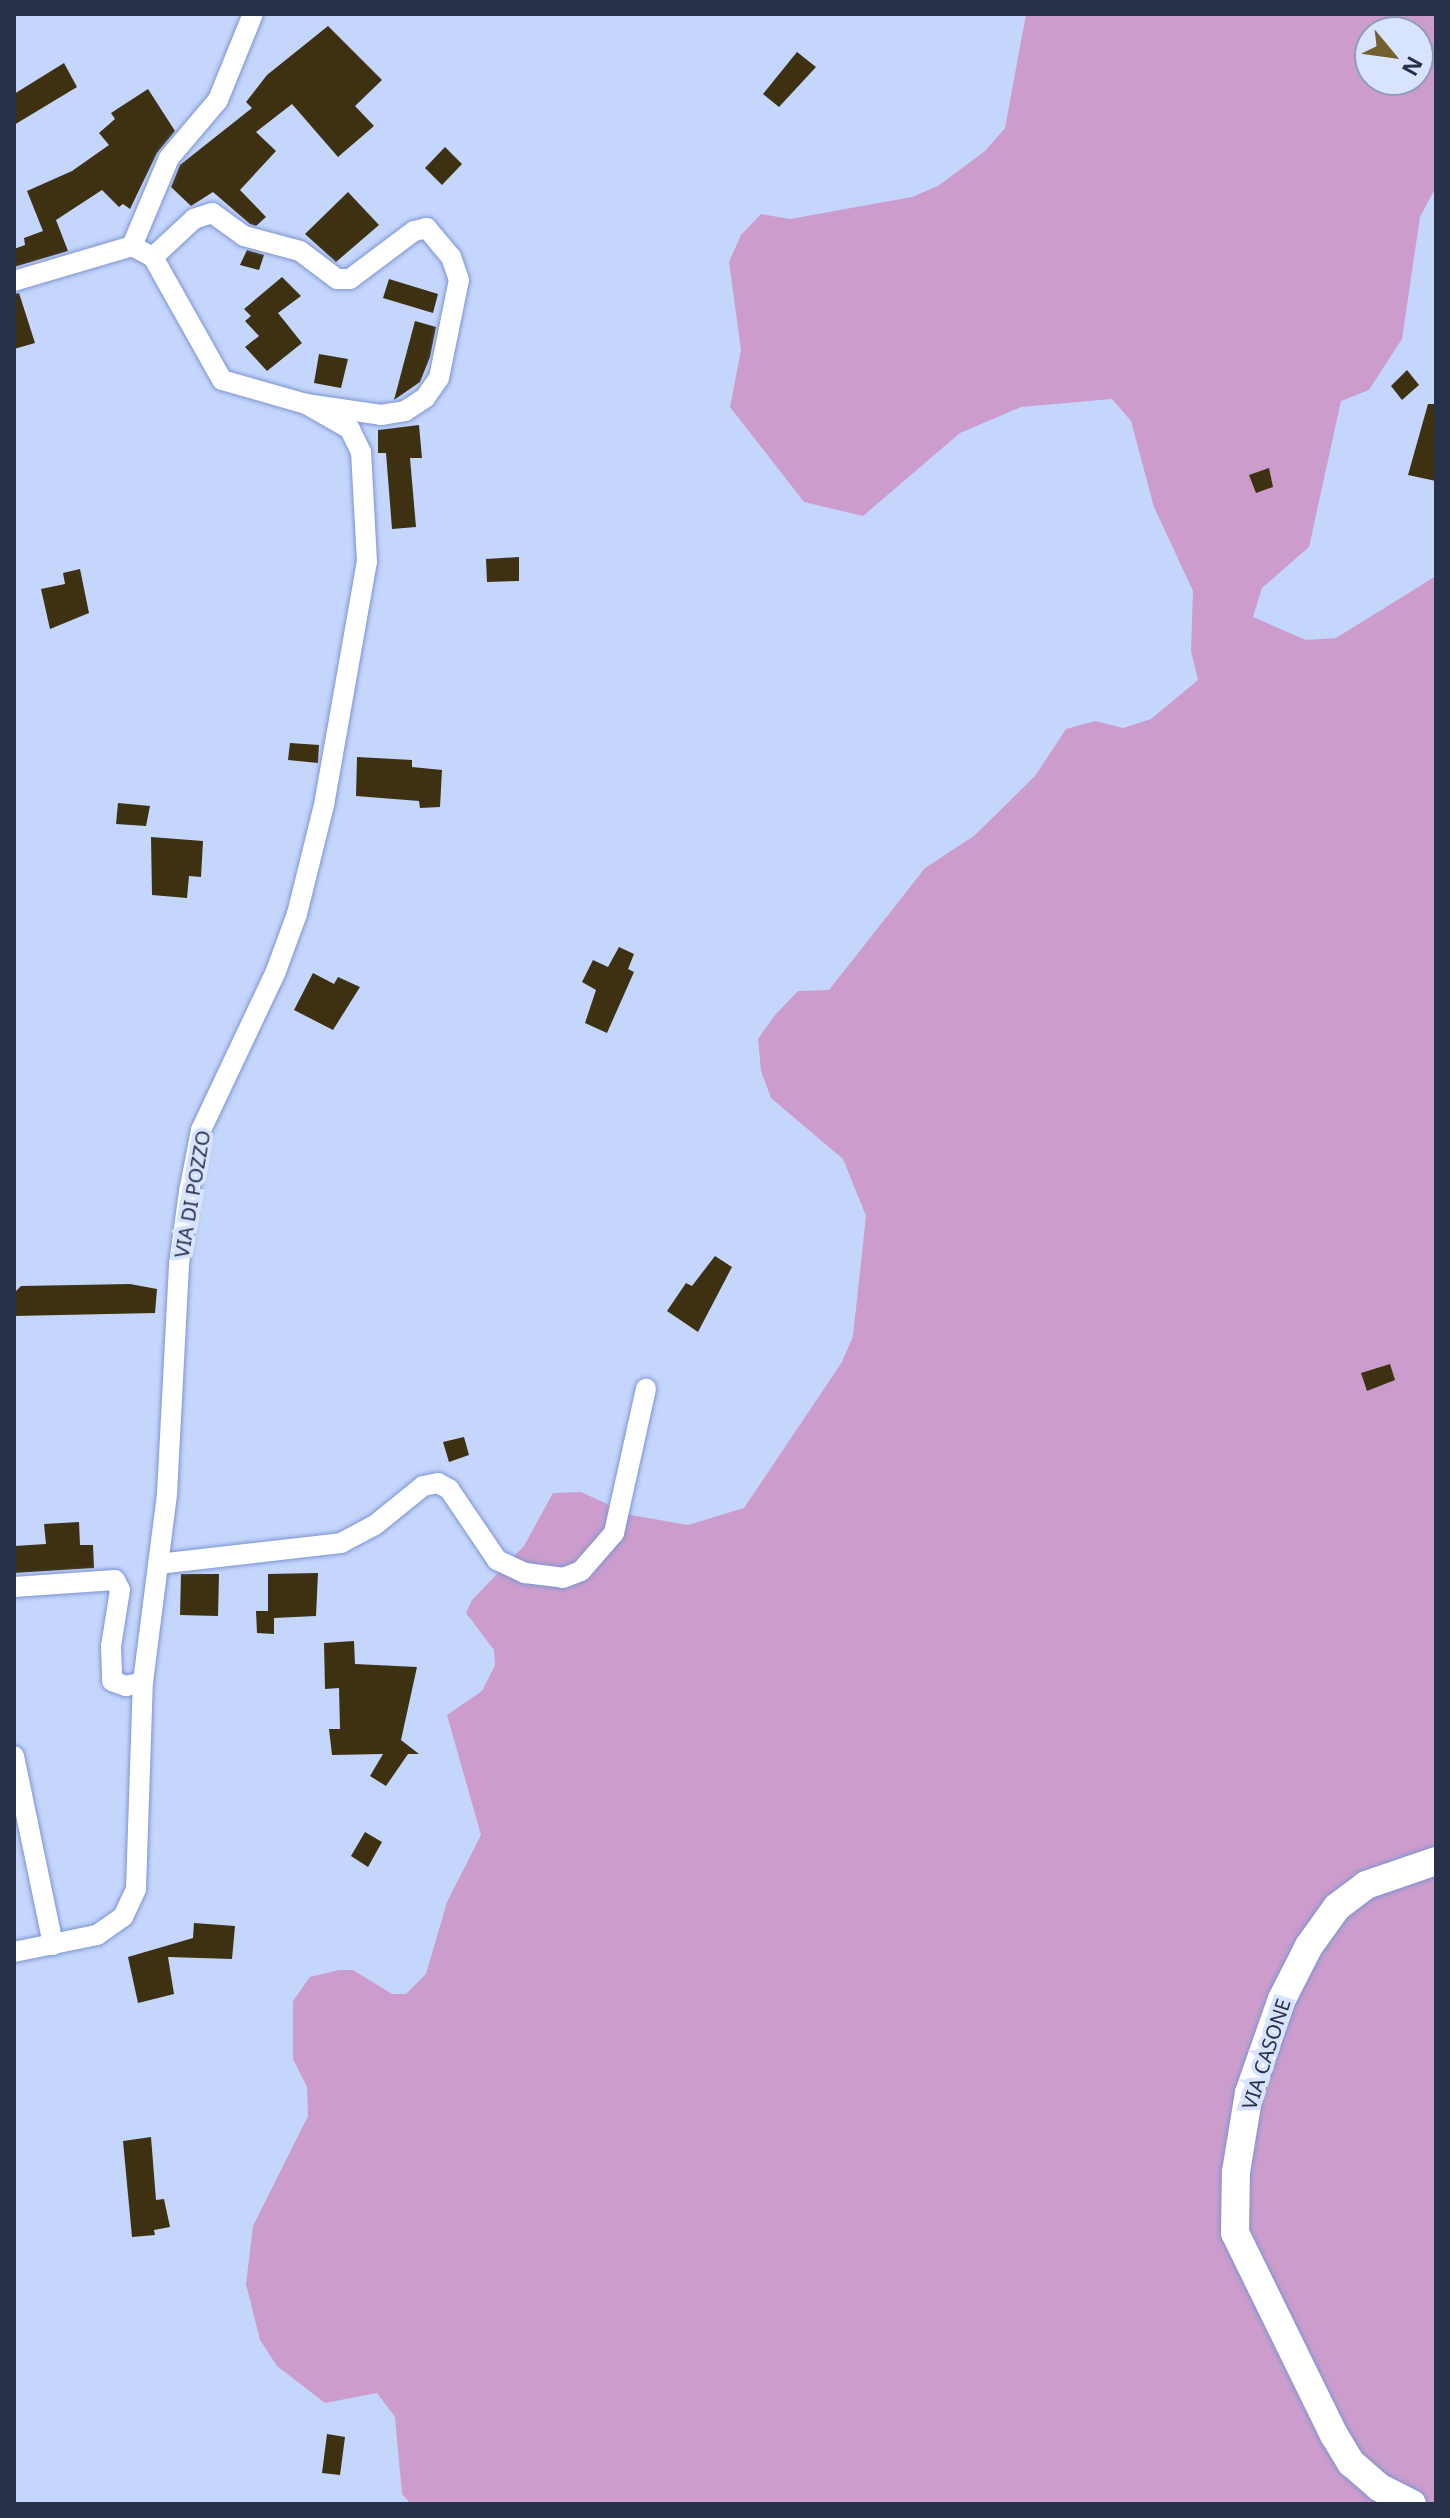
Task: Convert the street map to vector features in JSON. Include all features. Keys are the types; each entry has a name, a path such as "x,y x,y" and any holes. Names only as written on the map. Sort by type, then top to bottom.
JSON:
{"street":[{"path":"132,246 169,158 218,100 253,14"},
{"path":"14,281 132,246 153,257 222,380 306,404 381,415 405,411 425,398 439,378 459,280 451,257 427,228 414,231 350,279 337,279 300,251 244,236 212,213 194,219 153,257"},
{"name":"VIA DI POZZO","path":"14,1952 53,1945 111,1927 131,1904 136,1889 143,1682 158,1564 179,1264 201,1130 276,971 297,914 324,805 367,562 361,452 350,429 306,404"},
{"path":"158,1564 341,1543 375,1525 423,1486 438,1483 449,1489 497,1560 525,1573 563,1578 581,1571 614,1533 646,1389"},
{"path":"14,1587 115,1580 120,1590 111,1646 112,1681 126,1686 143,1682"},
{"path":"14,1756 53,1945"},
{"name":"VIA CASONE","path":"1412,2504 1379,2487 1351,2463 1334,2435 1235,2233 1236,2172 1249,2093 1282,1999 1309,1946 1337,1907 1366,1885 1436,1861"}],"shaded area":[{"path":"1026,14 1436,14 1436,187 1420,217 1402,339 1369,390 1341,401 1309,547 1262,588 1253,617 1306,640 1336,638 1436,576 1436,2504 411,2504 402,2494 395,2417 377,2393 325,2403 277,2366 260,2340 246,2284 253,2226 308,2116 307,2087 293,2059 293,2001 310,1977 339,1970 353,1970 392,1994 406,1994 426,1974 447,1902 481,1835 447,1715 482,1691 495,1665 494,1650 466,1613 472,1600 524,1546 553,1493 581,1492 631,1515 688,1525 744,1508 842,1362 853,1336 866,1216 843,1159 771,1098 761,1071 758,1039 798,991 829,990 925,868 974,836 1035,776 1066,729 1095,721 1123,728 1151,719 1198,680 1191,651 1193,591 1154,507 1131,421 1112,399 1021,407 960,433 863,516 804,502 730,407 741,350 729,262 741,235 761,214 790,219 912,197 938,186 985,151 1005,128"}],"building":[{"path":"328,26 382,80 355,106 374,126 338,157 292,104 256,132 276,151 240,190 266,217 256,226 250,224 213,192 191,206 171,187 180,165 252,108 246,102 267,75"},
{"path":"797,52 816,67 779,107 763,94"},
{"path":"64,63 77,87 14,125 14,94"},
{"path":"148,89 175,131 157,153 130,209 123,204 119,207 102,190 56,220 68,251 14,267 14,249 25,245 24,238 43,231 27,191 72,171 109,145 99,133 115,119 111,113"},
{"path":"445,147 462,164 442,185 425,168"},
{"path":"348,192 379,225 336,262 305,234"},
{"path":"247,250 264,255 259,270 240,265"},
{"path":"282,277 301,296 278,313 302,343 267,371 245,347 259,336 245,321 251,316 244,309"},
{"path":"389,279 438,294 433,313 383,298"},
{"path":"19,293 35,343 14,349 14,294"},
{"path":"415,321 436,327 430,357 420,382 394,400"},
{"path":"319,354 348,359 341,388 314,383"},
{"path":"1407,370 1419,385 1402,400 1391,386"},
{"path":"1428,404 1436,404 1436,481 1408,475"},
{"path":"419,425 422,458 410,458 416,527 392,529 386,453 378,453 378,430"},
{"path":"1269,468 1273,487 1256,493 1249,475"},
{"path":"519,557 519,581 487,582 486,559"},
{"path":"80,569 89,613 50,629 41,589 65,584 63,573"},
{"path":"290,743 319,745 318,763 288,760"},
{"path":"357,757 412,760 412,767 442,770 440,807 420,808 419,801 356,796"},
{"path":"118,803 150,806 146,826 116,824"},
{"path":"151,837 203,841 201,877 189,876 187,898 152,895"},
{"path":"619,947 634,954 628,969 634,972 607,1033 585,1023 596,990 582,982 593,960 608,967"},
{"path":"313,973 334,984 338,977 360,987 333,1030 294,1010"},
{"path":"715,1256 732,1267 698,1332 667,1311 686,1283 692,1286"},
{"path":"130,1284 157,1289 155,1313 14,1316 14,1293 21,1286"},
{"path":"1390,1364 1395,1380 1367,1391 1361,1373"},
{"path":"464,1437 469,1455 449,1462 443,1442"},
{"path":"79,1522 80,1545 93,1545 94,1568 14,1573 14,1546 46,1544 44,1524"},
{"path":"318,1573 316,1616 274,1618 274,1634 257,1633 256,1611 268,1611 268,1574"},
{"path":"181,1574 219,1574 218,1616 180,1615"},
{"path":"354,1641 355,1664 417,1667 401,1740 419,1754 408,1754 386,1786 370,1776 383,1754 332,1755 329,1729 340,1729 339,1688 325,1689 324,1643"},
{"path":"365,1832 382,1842 368,1867 351,1856"},
{"path":"194,1923 235,1926 232,1959 168,1957 174,1994 138,2003 128,1957 193,1938"},
{"path":"151,2137 156,2200 164,2199 170,2227 154,2230 155,2235 132,2237 123,2141"},
{"path":"327,2434 345,2437 340,2475 322,2473"}]}
